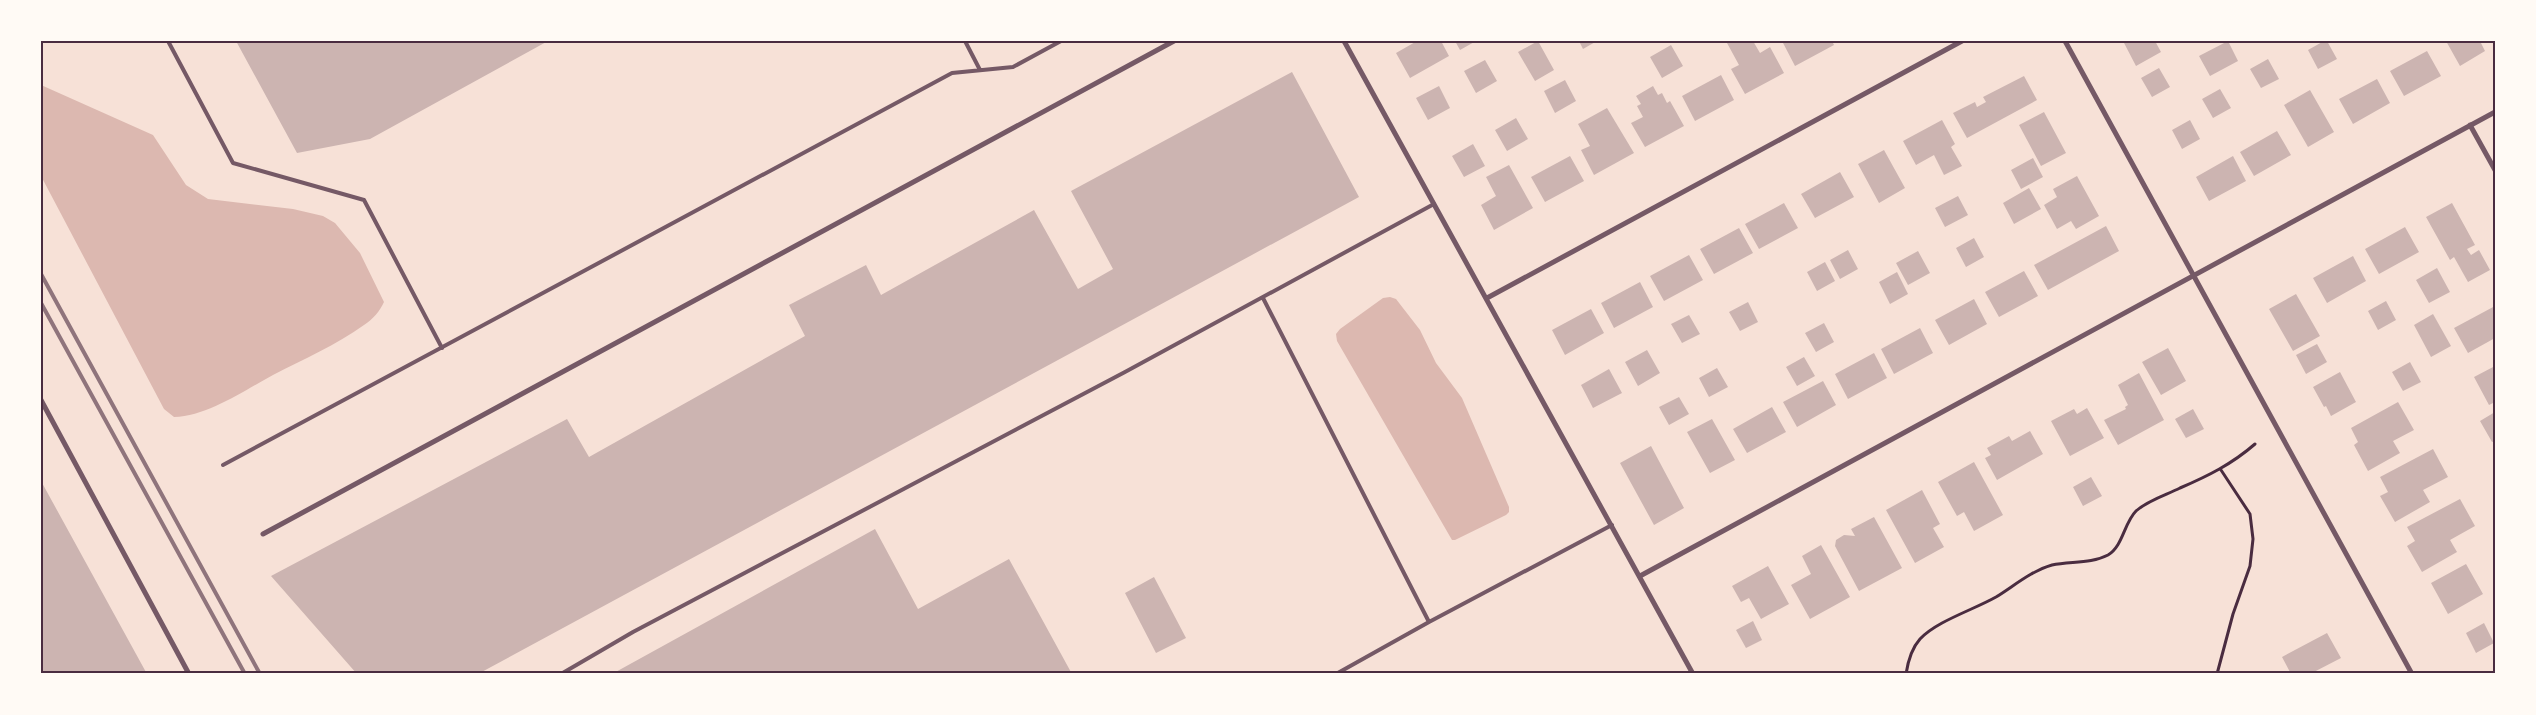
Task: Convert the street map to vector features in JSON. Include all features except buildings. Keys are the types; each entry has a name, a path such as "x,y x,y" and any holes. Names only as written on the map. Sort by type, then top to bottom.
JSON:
{"street":[{"path":"263,534 1174,41"},
{"path":"1344,41 1693,674"},
{"path":"1487,298 1962,41"},
{"path":"2065,41 2192,276 2412,674"},
{"path":"1640,576 2495,112"},
{"path":"2470,125 2495,170"},
{"path":"41,400 189,674"}],"lane":[{"path":"168,41 233,163 364,200 442,348"},
{"path":"965,41 980,70"},
{"path":"223,465 952,73 1013,67 1061,41"},
{"path":"562,674 633,632 1263,298 1434,204"},
{"path":"1263,298 1429,622"},
{"path":"1336,674 1429,622 1612,525"}],"path":[{"path":"1906,674 1910,657 1920,640 1938,624 1973,609 2045,568 2095,560 2109,554 2116,548 2127,524 2136,511 2147,503 2221,470 2255,444"},
{"path":"2217,674 2233,614 2250,566 2253,539 2250,514 2221,470"}],"shaded area":[{"path":"41,85 153,135 186,185 208,199 293,209 323,216 335,223 360,253 384,302 376,315 367,323 320,352 273,375 225,402 187,416 174,417 164,409 41,176"},
{"path":"1390,297 1396,299 1420,330 1436,363 1462,398 1509,507 1509,512 1506,515 1455,540 1452,540 1337,341 1336,334 1340,329 1383,298"}],"railway":[{"path":"41,274 260,674"},
{"path":"41,303 245,674"}]}
